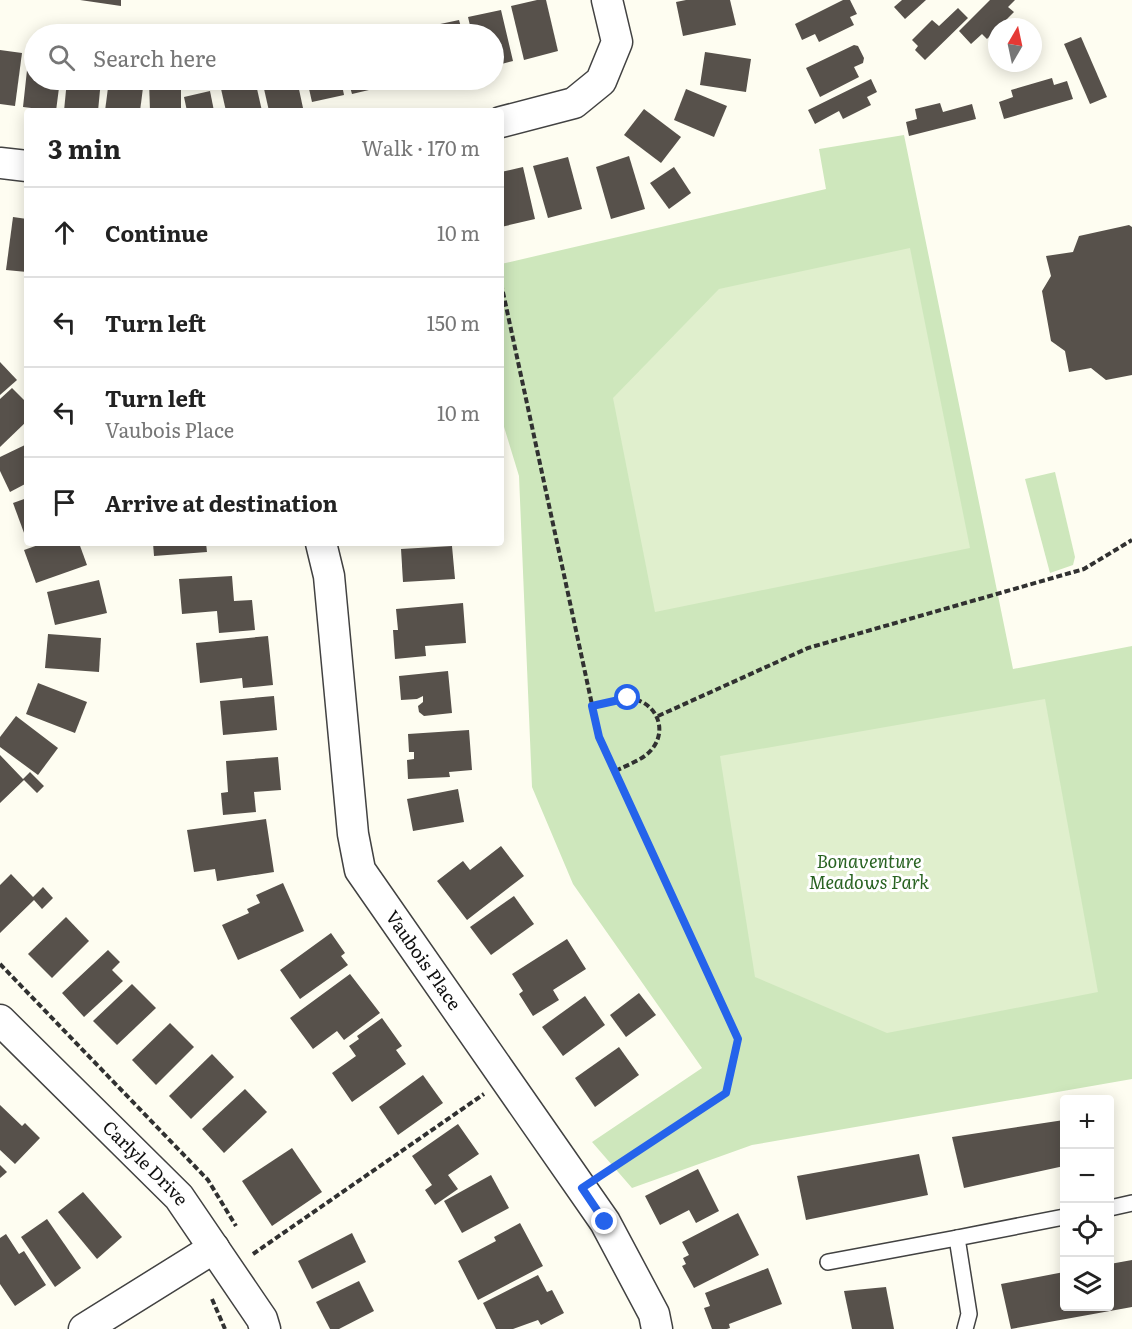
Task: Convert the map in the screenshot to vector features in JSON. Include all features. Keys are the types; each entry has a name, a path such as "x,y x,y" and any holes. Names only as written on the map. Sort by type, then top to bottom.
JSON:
{"street":[{"path":"504,121 574,103 601,81 617,42 607,0"},
{"path":"0,163 24,166"},
{"name":"Vaubois Place","path":"322,546 328,576 353,834 360,870 605,1222 654,1314 657,1329"},
{"name":"Carlyle Drive","path":"3,1029 52,1069 179,1197 262,1319 265,1329"},
{"path":"84,1329 214,1248"}],"lane":[{"path":"1114,1207 1132,1203"},
{"path":"828,1262 1060,1218"},
{"path":"957,1238 969,1314 965,1329"}],"path":[{"path":"504,297 599,737 613,772 738,1039 726,1093 582,1188"},
{"path":"658,716 808,648 1084,569 1132,540"},
{"path":"592,706 628,698 647,704 658,716 660,729 658,742 645,756 613,772"},
{"path":"253,1254 489,1090"},
{"path":"208,1291 225,1329"}],"green space":[{"name":"Bonaventure Meadows Park","path":"904,135 1013,669 1132,646 1132,1079 752,1145 632,1188 592,1142 702,1068 573,884 532,787 519,476 504,427 504,263 826,189 819,149"},
{"path":"910,248 970,548 655,612 613,398 719,289"},
{"path":"1055,472 1075,557 1073,565 1050,573 1025,479"},
{"path":"1045,699 1098,992 887,1033 755,977 720,756"}],"building":[{"path":"80,0 121,0 121,6"},
{"path":"546,0 558,51 524,60 511,6"},
{"path":"730,0 736,25 683,36 676,2"},
{"path":"843,0 850,0 857,14 850,17 854,25 819,42 815,34 802,40 795,24"},
{"path":"902,0 926,0 905,19 894,7"},
{"path":"990,0 1015,0 1008,7 1014,12 1008,18 988,18 987,39 982,34 971,44 959,31"},
{"path":"958,8 968,18 925,60 915,50 918,46 912,40 932,20 939,26"},
{"path":"501,10 513,61 504,63 504,24 470,24 468,17"},
{"path":"459,20 460,24 440,24"},
{"path":"1081,37 1107,97 1090,104 1064,44"},
{"path":"854,45 858,46 864,58 863,63 854,67 859,77 820,97 806,68"},
{"path":"0,50 22,53 15,106 0,104"},
{"path":"705,52 751,59 746,92 700,85"},
{"path":"1052,78 1054,85 1067,81 1073,99 1004,119 999,102 1013,97 1011,90"},
{"path":"871,79 877,92 867,97 871,105 843,119 839,111 815,124 808,110"},
{"path":"686,89 727,106 714,137 674,120"},
{"path":"25,90 59,90 56,108 23,107"},
{"path":"66,90 100,90 98,108 64,108"},
{"path":"108,90 143,90 140,108 105,108"},
{"path":"149,90 181,90 181,108 150,108"},
{"path":"221,90 257,90 261,108 225,108"},
{"path":"264,90 299,90 303,108 268,108"},
{"path":"309,90 343,90 344,95 312,102"},
{"path":"351,90 369,90 352,94"},
{"path":"210,91 213,108 186,108 184,97"},
{"path":"940,103 943,112 972,104 976,119 909,136 906,122 917,119 915,109"},
{"path":"644,109 681,137 661,163 624,135"},
{"path":"629,156 645,209 611,219 596,167"},
{"path":"568,157 582,209 548,218 533,166"},
{"path":"523,167 535,219 504,226 504,171"},
{"path":"674,167 691,193 669,209 650,183"},
{"path":"13,217 24,219 24,272 6,270"},
{"path":"1129,225 1132,227 1132,375 1106,380 1091,368 1069,372 1065,351 1051,341 1042,291 1051,276 1046,256 1073,252 1079,236"},
{"path":"0,362 17,380 0,395"},
{"path":"12,388 24,400 24,424 0,447 0,399"},
{"path":"24,445 24,485 10,492 0,471 0,457"},
{"path":"24,499 24,533 13,503"},
{"path":"35,546 80,546 87,565 36,583 24,550"},
{"path":"153,546 206,546 207,552 154,556"},
{"path":"452,546 455,579 403,582 401,549"},
{"path":"232,576 234,601 252,600 255,630 219,633 217,611 182,614 179,579"},
{"path":"99,580 107,613 55,625 47,592"},
{"path":"463,603 466,643 425,646 426,656 395,659 393,630 398,630 396,609"},
{"path":"48,634 101,638 99,672 45,668"},
{"path":"268,636 273,685 243,688 242,678 200,683 196,643"},
{"path":"448,671 452,713 424,716 419,712 418,706 423,702 423,696 417,699 401,700 399,676"},
{"path":"38,683 87,702 75,733 26,714"},
{"path":"274,696 277,730 223,735 220,701"},
{"path":"16,716 58,748 38,775 0,747 0,737"},
{"path":"469,730 472,770 449,772 450,777 408,779 407,760 414,759 414,752 409,752 408,734"},
{"path":"0,755 23,779 30,772 44,786 37,793 24,780 0,803"},
{"path":"278,757 281,790 254,792 256,812 223,815 221,793 228,792 226,761"},
{"path":"458,789 464,822 413,831 407,799"},
{"path":"266,819 274,872 217,881 215,869 194,872 187,830"},
{"path":"501,846 524,876 467,920 437,881 463,861 470,870"},
{"path":"11,874 33,897 43,887 53,898 42,909 34,900 0,933 0,885"},
{"path":"283,883 304,931 238,960 222,925 249,913 247,909 260,903 256,895"},
{"path":"514,896 534,924 491,955 470,927"},
{"path":"66,917 89,941 52,978 28,954"},
{"path":"331,933 345,953 341,956 348,965 300,999 280,970"},
{"path":"567,939 586,969 553,990 559,1000 533,1016 519,994 523,991 512,974"},
{"path":"108,950 120,962 112,970 123,981 84,1017 62,993"},
{"path":"350,974 380,1013 344,1040 337,1031 313,1049 290,1018"},
{"path":"132,984 156,1008 117,1045 93,1021"},
{"path":"639,993 656,1015 626,1037 610,1015"},
{"path":"585,996 605,1025 563,1056 542,1027"},
{"path":"382,1018 402,1046 396,1050 406,1064 352,1102 332,1073 356,1056 349,1046 359,1039 357,1036"},
{"path":"170,1023 194,1047 156,1085 132,1060"},
{"path":"619,1047 639,1075 595,1107 575,1078"},
{"path":"212,1054 234,1077 191,1119 169,1096"},
{"path":"423,1075 443,1103 398,1135 379,1107"},
{"path":"245,1089 267,1112 224,1153 202,1129"},
{"path":"0,1105 22,1126 25,1123 40,1138 15,1164 0,1150"},
{"path":"1060,1121 1060,1167 964,1188 952,1137"},
{"path":"458,1124 479,1154 448,1175 458,1189 435,1205 425,1190 432,1185 412,1156"},
{"path":"292,1148 322,1192 272,1226 242,1181"},
{"path":"919,1154 928,1195 806,1220 797,1176"},
{"path":"0,1165 7,1172 0,1178"},
{"path":"698,1169 719,1211 696,1223 689,1210 660,1225 645,1196"},
{"path":"491,1175 509,1208 462,1233 444,1201"},
{"path":"83,1192 122,1237 97,1259 58,1212"},
{"path":"738,1213 759,1255 694,1288 682,1266 686,1264 683,1258 689,1255 682,1242"},
{"path":"47,1219 81,1268 55,1287 21,1237"},
{"path":"520,1223 543,1266 478,1300 458,1261 496,1241 494,1237"},
{"path":"352,1233 366,1262 312,1289 298,1261"},
{"path":"6,1234 19,1254 24,1251 46,1285 15,1306 0,1284 0,1238"},
{"path":"1132,1260 1132,1307 1114,1310 1114,1263"},
{"path":"768,1268 782,1304 729,1324 730,1328 712,1329 704,1308 710,1306 705,1293"},
{"path":"1060,1273 1060,1311 1110,1311 1011,1329 1001,1284"},
{"path":"538,1275 547,1292 552,1290 564,1313 541,1325 538,1320 513,1329 496,1329 483,1303"},
{"path":"359,1281 374,1311 339,1329 330,1329 316,1302"},
{"path":"886,1287 894,1329 852,1329 844,1291"}],"route":[{"path":"605,1222 582,1188 726,1093 738,1039 613,772 599,737 592,706 628,698"}]}
